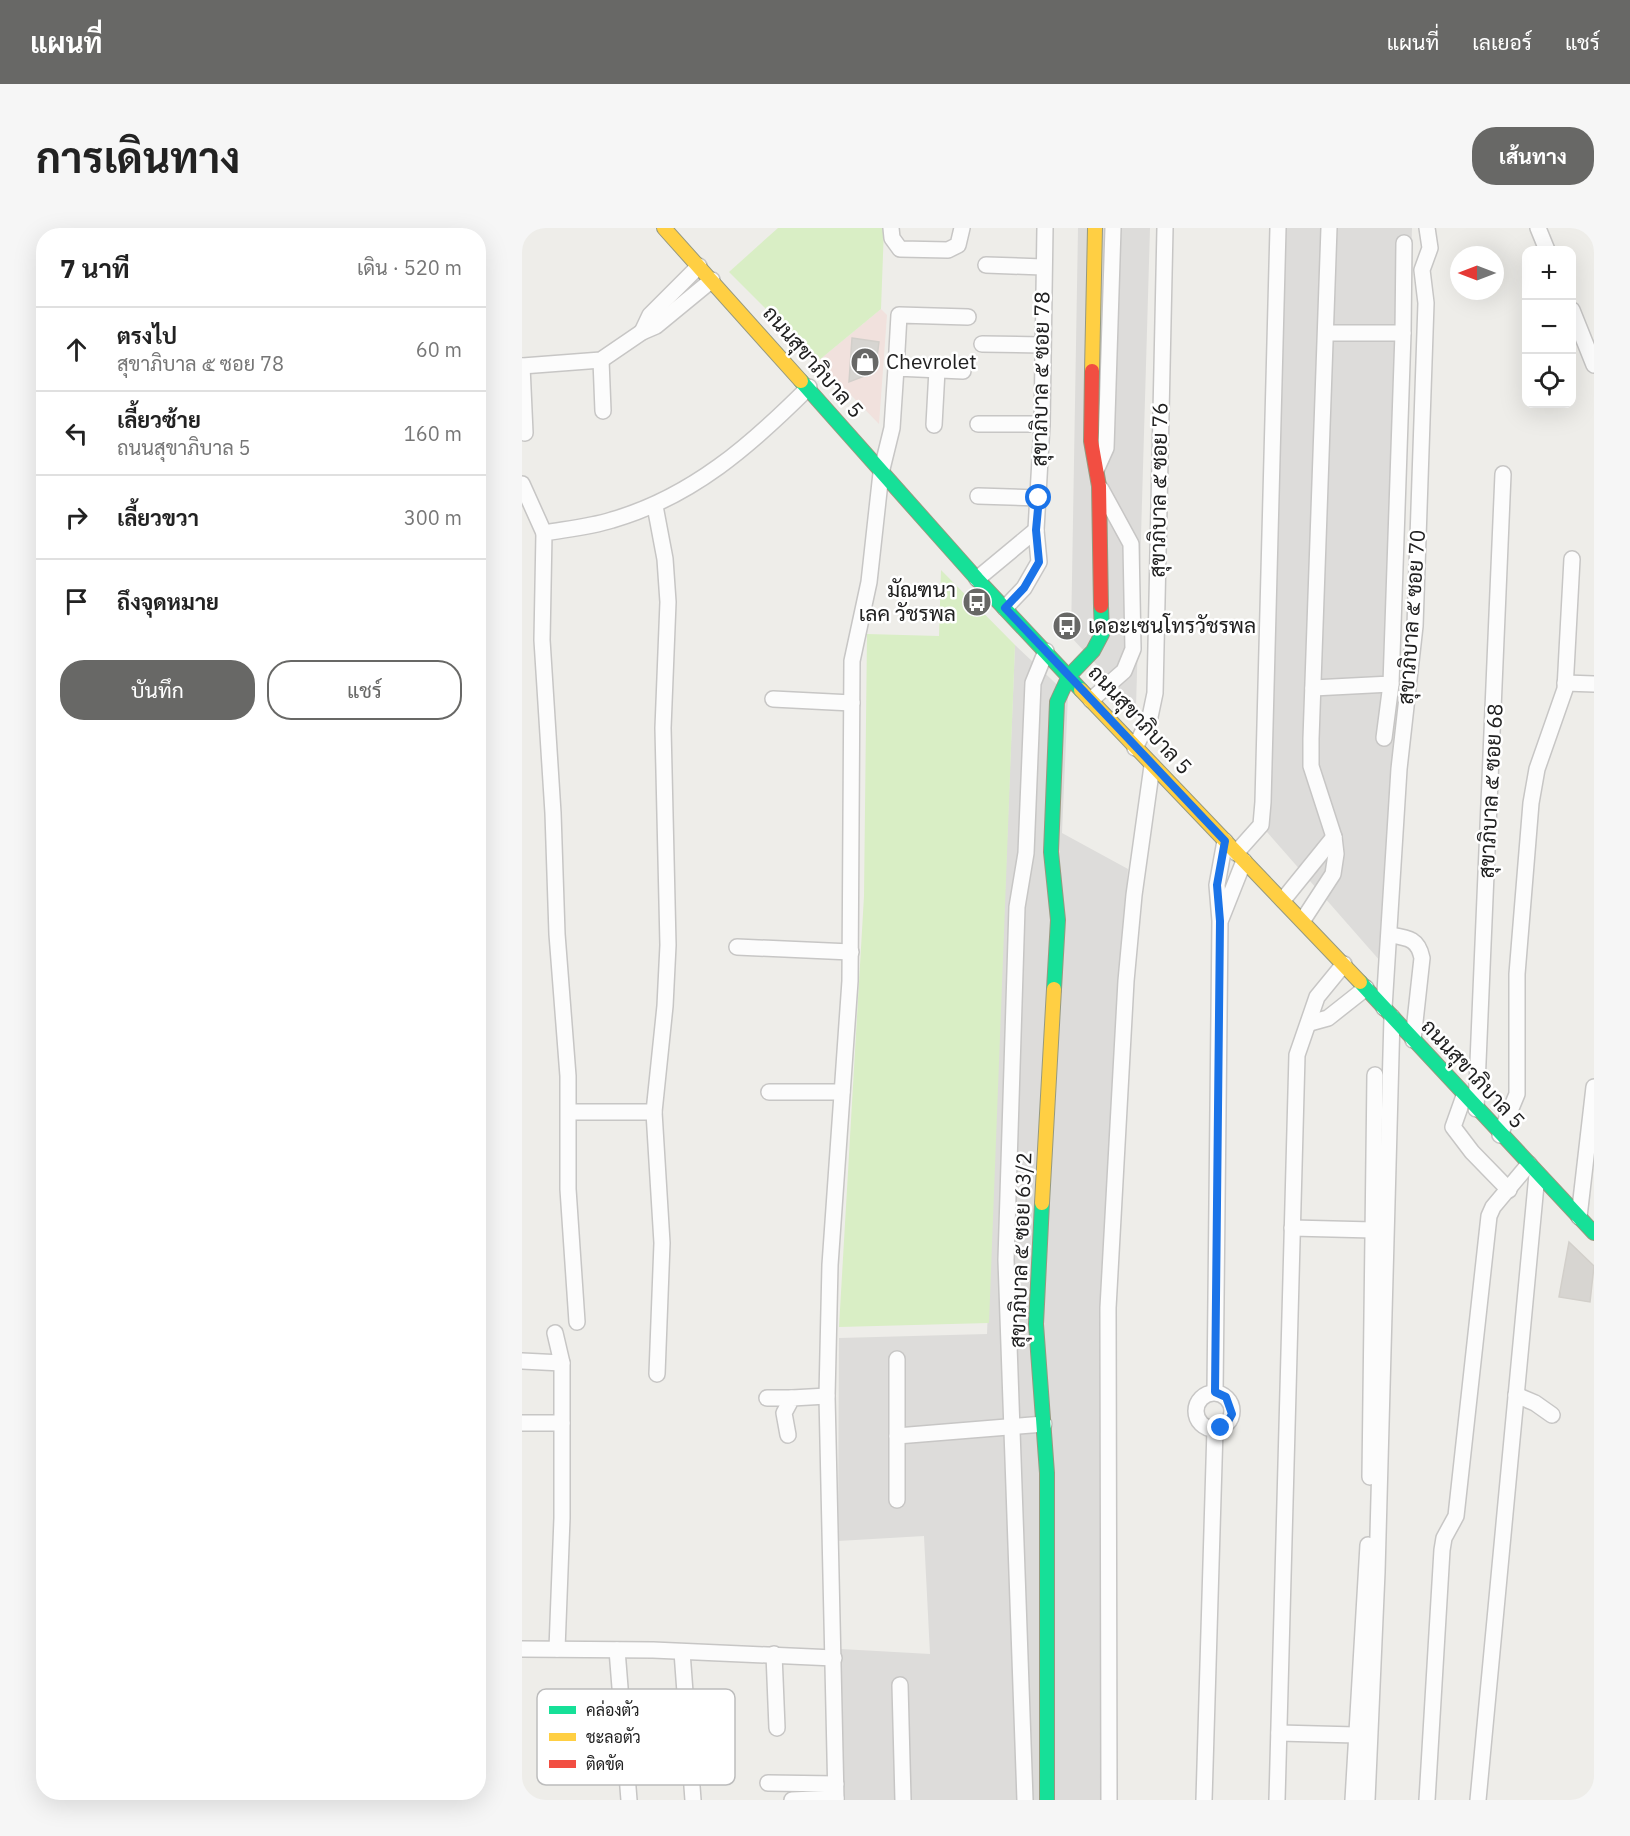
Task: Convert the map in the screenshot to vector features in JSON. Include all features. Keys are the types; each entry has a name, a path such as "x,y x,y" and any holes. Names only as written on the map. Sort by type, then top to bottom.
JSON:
{"street":[{"name":"ถนนสุขาภิบาล 5","path":"664,228 977,579 1152,766 1303,920 1500,1135 1594,1233"},
{"path":"891,228 892,238 900,249 948,250 958,245 962,228"},
{"name":"สุขาภิบาล ๕ ซอย 78","path":"1005,608 1024,588 1039,562 1036,530 1041,424 1044,228"},
{"path":"1033,683 1057,702 1069,676 1093,651 1102,634 1100,486 1091,441 1095,228"},
{"path":"1097,468 1106,448 1113,228"},
{"name":"สุขาภิบาล ๕ ซอย 76","path":"1136,748 1150,717 1155,693 1165,228"},
{"path":"1220,921 1240,857 1261,825 1263,802 1278,228"},
{"path":"1303,920 1333,874 1336,854 1334,837 1311,766 1329,228"},
{"name":"สุขาภิบาล ๕ ซอย 70","path":"1366,1800 1378,1560 1390,935 1399,769 1415,626 1426,303 1422,270 1430,248 1426,228"},
{"path":"1538,228 1545,246"},
{"path":"1384,738 1391,684 1404,243"},
{"path":"986,265 1043,267"},
{"path":"642,332 651,315 699,266"},
{"path":"525,433 522,366 601,360 642,332 663,321 712,280"},
{"path":"836,1794 826,1396 830,1265 851,952 852,661 869,582 881,473 892,428 899,315 968,317"},
{"path":"1576,320 1594,365"},
{"path":"1327,333 1403,333"},
{"path":"982,344 1042,345"},
{"path":"601,360 603,411"},
{"path":"896,368 963,371"},
{"path":"934,425 937,370"},
{"path":"544,533 610,521 655,506 695,485 734,458 808,387"},
{"path":"978,423 1041,424"},
{"name":"สุขาภิบาล ๕ ซอย 68","path":"1476,1109 1503,474"},
{"path":"522,484 544,533 542,640 553,813 557,934 569,1112 568,1189 577,1322"},
{"path":"1091,700 1124,671 1133,649 1131,544 1100,486"},
{"path":"978,496 1039,498"},
{"path":"655,506 665,559 668,602 663,728 668,945 665,1006 654,1112 662,1243 657,1374"},
{"path":"977,579 1036,530"},
{"path":"1500,1135 1517,1094 1517,974 1531,803 1537,769 1562,701 1572,559"},
{"path":"1025,1800 1006,1260 1017,907 1026,853 1033,683 1046,651"},
{"path":"1565,683 1594,684"},
{"path":"1313,688 1391,684"},
{"path":"773,699 852,703"},
{"name":"สุขาภิบาล ๕ ซอย 63/2","path":"1047,1800 1047,1473 1036,1324 1058,920 1051,852 1057,702"},
{"path":"1109,1800 1108,1308 1126,981 1134,895 1152,766"},
{"path":"1283,900 1334,837"},
{"path":"1215,1392 1220,921 1217,885 1225,841"},
{"path":"1026,853 1051,852"},
{"path":"1390,935 1412,939 1419,945 1422,958 1413,1040"},
{"path":"737,947 851,952"},
{"path":"1277,1800 1297,1055 1302,1035 1310,1023 1317,997 1344,964"},
{"path":"1310,1023 1328,1018 1366,988"},
{"path":"1353,1800 1369,1532 1375,1075"},
{"path":"1579,1217 1594,1087"},
{"path":"769,1092 842,1092"},
{"path":"1464,1096 1453,1126 1472,1152 1509,1190"},
{"path":"569,1112 654,1112"},
{"path":"1427,1800 1442,1550 1444,1538 1456,1516 1489,1216 1493,1207 1533,1169"},
{"path":"1478,1800 1516,1395 1533,1169"},
{"path":"1292,1228 1373,1230"},
{"path":"555,1333 562,1363 562,1518 556,1649"},
{"path":"897,1359 897,1500"},
{"path":"522,1361 562,1363"},
{"path":"1215,1392 1226,1397 1232,1414 1226,1425 1215,1429 1200,1423 1195,1408 1204,1394 1215,1392"},
{"path":"1516,1395 1535,1403 1552,1415"},
{"path":"767,1398 826,1396"},
{"path":"788,1435 784,1413 792,1398"},
{"path":"522,1423 562,1423"},
{"path":"897,1437 1044,1424"},
{"path":"1204,1800 1215,1429"},
{"path":"522,1649 774,1654 834,1658"},
{"path":"617,1650 620,1689"},
{"path":"682,1652 685,1689"},
{"path":"774,1654 777,1728"},
{"path":"900,1685 903,1800"},
{"path":"1279,1733 1356,1736"},
{"path":"768,1783 836,1794"},
{"path":"628,1785 629,1800"},
{"path":"692,1785 693,1800"},
{"path":"792,1800 836,1794"}],"shaded area":[{"path":"1078,228 1150,228 1136,707 1071,637"},
{"path":"1284,228 1412,228 1399,680 1381,962 1267,832"},
{"path":"881,309 887,315 879,424 818,361"},
{"name":"มัณฑนา เลค วัชรพล","path":"1015,645 1068,695 1062,833 1128,869 1101,1285 1101,1800 844,1800 841,1649 930,1654 924,1536 838,1541 839,1338 987,1334"}],"green space":[{"path":"778,228 884,228 881,309 818,361 729,272"},
{"path":"941,570 1015,645 989,1323 839,1327 864,896 867,634 939,636"}],"building":[{"path":"852,338 879,342 875,372 849,382"},
{"path":"1569,1242 1594,1266 1590,1302 1559,1297"}],"traffic: fast":[{"path":"801,381 977,579 1081,690"},
{"path":"1054,989 1058,920 1051,852 1057,702 1069,676 1093,651 1102,634 1101,606"},
{"path":"1360,982 1594,1233"},
{"path":"1042,1203 1036,1324 1047,1473 1047,1800"}],"traffic: slow":[{"path":"664,228 801,381"},
{"path":"1092,371 1095,228"},
{"path":"1081,690 1360,982"},
{"path":"1042,1203 1054,989"}],"traffic: jam":[{"path":"1092,371 1091,441 1099,486 1101,606"}],"place":[{"name":"Chevrolet","path":"865,362"},
{"name":"มัณฑนา เลค วัชรพล","path":"977,602"},
{"name":"เดอะเซนโทรวัชรพล","path":"1067,626"}],"route":[{"path":"1039,498 1036,530 1039,562 1024,588 1005,608 1225,841 1217,885 1220,921 1215,1392 1221,1393 1230,1402 1232,1414 1230,1420 1221,1428"}]}
